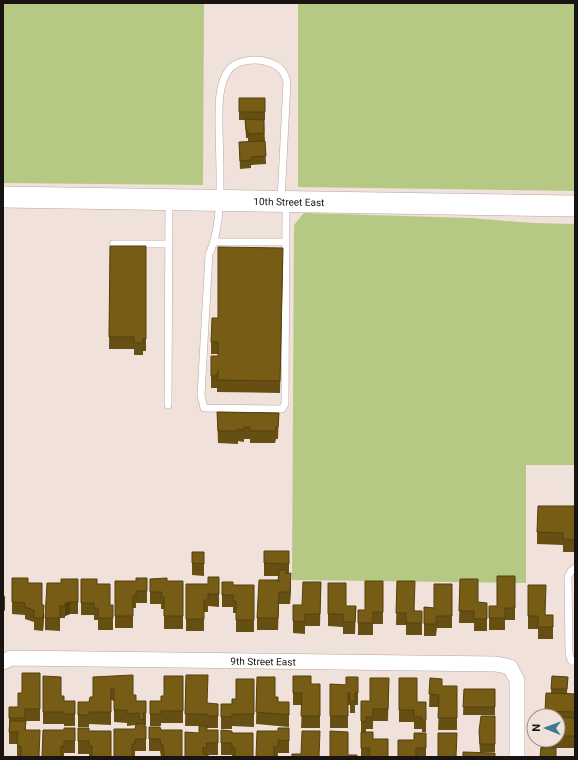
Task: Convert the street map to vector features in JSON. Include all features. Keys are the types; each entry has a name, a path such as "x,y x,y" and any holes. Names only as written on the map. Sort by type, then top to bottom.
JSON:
{"main road":[{"name":"10th Street East","path":"3,197 575,206"}],"street":[{"name":"9th Street East","path":"3,662 11,658 496,664 510,667 517,680 517,757"}],"lane":[{"path":"255,59 269,62 285,72 287,82 281,183 284,202 286,242 285,404 282,409 204,408 201,395 209,254 215,242 219,201 219,103 221,85 228,69 241,62 255,59"},
{"path":"168,405 169,200"},
{"path":"215,242 286,242"},
{"path":"113,244 168,244"},
{"path":"575,568 571,571 568,577 569,654 571,660 575,662"}],"green space":[{"path":"3,3 204,3 203,185 3,183"},
{"path":"298,3 575,3 575,191 298,187"},
{"path":"304,213 471,218 533,223 575,224 575,465 526,465 526,583 292,580 294,225"}],"building":[{"path":"239,98 265,98 265,112 239,112"},
{"path":"245,119 264,120 264,133 248,134"},
{"path":"265,141 266,156 251,157 251,160 240,161 239,142"},
{"path":"110,246 146,246 146,339 143,339 143,343 134,343 134,337 109,337"},
{"path":"218,247 283,248 280,381 217,380 218,371 217,376 211,376 211,356 218,356 218,342 211,342 212,318 218,318"},
{"path":"217,412 279,413 278,427 276,427 275,431 250,431 250,427 244,427 244,430 238,429 238,431 218,431"},
{"path":"538,506 575,506 575,540 563,539 563,533 537,532"},
{"path":"264,551 289,551 289,564 264,563"},
{"path":"192,552 204,552 204,564 192,563"},
{"path":"279,570 287,570 286,574 291,573 290,592 279,592 278,618 257,618 259,580 278,580 278,582"},
{"path":"497,576 515,576 515,608 505,608 505,618 489,618 489,606 497,606"},
{"path":"208,577 219,577 219,594 208,594 208,600 204,600 204,619 186,619 186,584 208,584"},
{"path":"12,578 28,578 28,583 42,583 42,605 44,605 43,618 34,618 34,610 25,607 25,603 12,602"},
{"path":"136,578 147,578 147,591 136,591 136,596 133,596 133,616 115,616 115,581 136,581"},
{"path":"167,578 167,581 183,581 183,616 164,616 164,597 161,597 162,592 150,592 150,579"},
{"path":"61,579 78,579 78,602 65,603 65,606 60,606 60,618 45,618 47,583 61,583"},
{"path":"81,579 97,579 97,584 110,584 110,605 113,605 113,618 98,618 98,608 94,608 94,603 81,603"},
{"path":"460,579 478,579 478,602 487,603 487,619 474,619 474,611 459,611"},
{"path":"365,581 383,581 383,612 373,612 373,623 358,623 358,610 365,610"},
{"path":"397,581 415,581 414,611 422,611 422,623 406,623 406,613 396,613"},
{"path":"222,582 233,582 233,585 254,585 254,620 236,620 236,601 233,601 233,595 222,595"},
{"path":"303,582 321,582 320,614 305,614 305,622 293,621 293,605 302,605"},
{"path":"328,583 346,583 346,606 356,606 355,622 343,622 343,614 328,614"},
{"path":"434,584 452,584 452,616 437,616 436,624 424,624 424,607 434,608"},
{"path":"528,585 546,585 545,615 553,615 553,627 538,627 538,616 528,616"},
{"path":"22,673 40,673 40,709 25,709 25,718 9,718 9,707 18,707 18,693 22,693"},
{"path":"133,675 133,695 136,695 136,701 146,701 146,713 143,713 144,720 139,719 139,713 127,714 127,710 114,710 114,689 111,688 111,712 89,712 89,715 78,715 78,702 89,702 90,697 93,697 93,677"},
{"path":"186,675 208,675 207,703 218,704 218,716 207,716 207,714 185,714"},
{"path":"43,676 61,677 61,696 64,696 64,701 75,701 75,714 64,714 64,712 43,712"},
{"path":"164,676 183,676 183,711 161,711 161,714 150,714 150,701 161,701 161,696 164,696"},
{"path":"293,676 311,676 311,684 320,684 320,716 301,716 302,693 293,693"},
{"path":"552,676 568,677 567,689 551,689"},
{"path":"257,677 275,677 275,697 278,697 278,702 289,702 289,715 256,712"},
{"path":"346,677 358,677 358,693 355,693 355,701 350,701 350,693 348,693 348,716 330,716 330,684 346,685"},
{"path":"370,678 389,678 388,709 373,709 373,717 366,717 366,722 361,721 361,701 370,701"},
{"path":"399,678 417,678 417,702 426,702 426,720 422,720 422,717 414,717 414,710 399,710"},
{"path":"430,678 442,679 442,686 457,686 457,718 438,718 439,695 429,694"},
{"path":"236,679 254,679 254,714 232,714 232,717 221,717 221,704 232,704 232,699 236,699"},
{"path":"464,689 495,689 495,707 463,707"},
{"path":"546,693 575,694 575,712 566,712 566,708 545,708"},
{"path":"481,716 495,716 495,744 480,744 479,731"},
{"path":"566,717 575,718 575,736 566,736"},
{"path":"10,721 26,721 25,730 40,730 39,757 21,757 21,746 18,746 17,740 18,732 9,732"},
{"path":"145,723 146,739 135,739 135,744 132,744 132,757 114,757 114,729 135,729 136,724"},
{"path":"199,726 207,726 207,730 218,730 218,743 206,743 207,748 203,748 203,754 208,754 208,757 185,757 185,732 199,733"},
{"path":"149,727 160,727 161,730 182,730 182,757 164,757 163,745 161,745 160,739 149,739"},
{"path":"64,728 75,728 75,741 64,741 64,746 61,746 61,757 42,757 43,730 64,730"},
{"path":"78,728 89,728 89,731 111,731 111,757 92,757 92,746 89,746 89,741 78,741"},
{"path":"278,728 289,728 289,741 278,740 278,747 274,747 274,757 256,757 257,731 278,731"},
{"path":"221,730 232,731 232,733 253,733 253,757 235,757 235,748 232,748 232,743 221,743"},
{"path":"302,731 320,731 319,757 292,757 292,754 301,754"},
{"path":"330,731 348,732 348,755 357,755 357,757 330,757"},
{"path":"361,732 373,732 373,739 388,739 388,757 370,757 370,748 361,748"},
{"path":"414,733 426,733 426,748 416,748 416,757 398,757 398,740 414,740"},
{"path":"438,733 457,733 456,757 438,757"},
{"path":"541,748 556,748 556,757 540,757"},
{"path":"463,752 495,753 495,757 463,757"}]}
